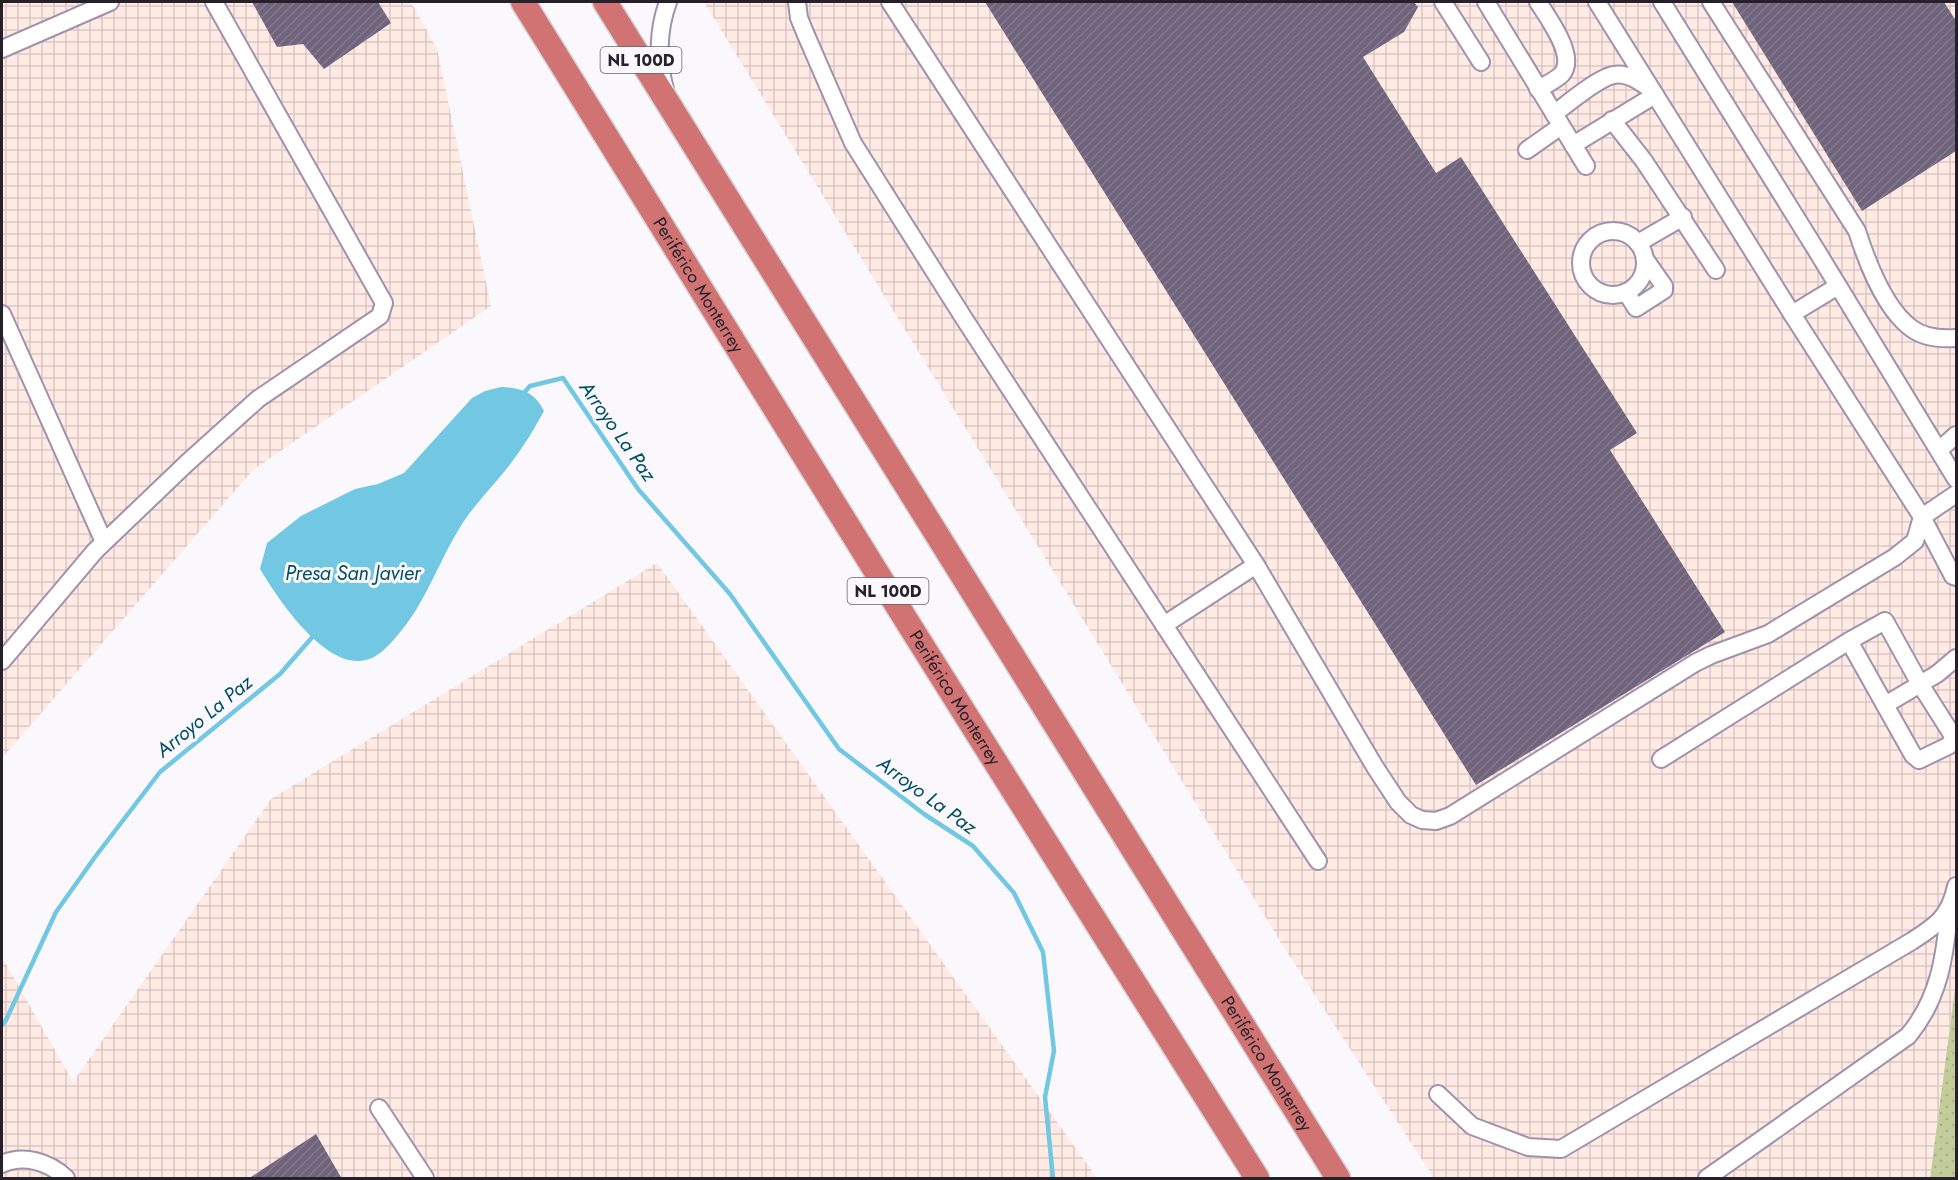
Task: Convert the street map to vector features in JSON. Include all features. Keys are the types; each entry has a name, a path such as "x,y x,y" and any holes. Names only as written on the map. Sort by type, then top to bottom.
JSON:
{"highway":[{"name":"Periférico Monterrey","path":"522,2 1257,1179"},
{"name":"Periférico Monterrey","path":"605,2 1338,1179"}],"street":[{"path":"2,49 110,2"},
{"path":"2,661 104,542 258,399 380,316 383,308 384,303 214,2"},
{"path":"668,2 661,28 660,65 663,83 676,118"},
{"path":"797,2 799,18 806,36 853,143 965,320 1318,861"},
{"path":"890,2 1256,565 1375,767 1398,802 1411,815 1422,820 1436,821 1450,816 1695,663 1768,634 1895,557 1915,540 1922,517 1956,494"},
{"path":"1443,2 1481,62"},
{"path":"1486,2 1586,166"},
{"path":"1538,2 1565,49 1567,60 1560,76 1538,89"},
{"path":"1597,2 1922,517 1955,580"},
{"path":"1662,2 1956,479"},
{"path":"1711,2 1857,231 1872,271 1896,312 1912,329 1921,333 1941,338 1956,338"},
{"path":"1615,74 1621,40"},
{"path":"1527,150 1600,82 1615,74 1635,79 1654,93"},
{"path":"1573,145 1654,93"},
{"path":"1612,120 1644,161 1716,270"},
{"path":"1641,251 1683,218"},
{"path":"1626,292 1636,308 1664,290 1664,286 1641,251 1624,233 1606,232 1591,239 1582,253 1581,270 1588,284 1610,295 1626,292 1638,283 1642,276 1641,251"},
{"path":"1792,314 1838,286"},
{"path":"2,314 104,542"},
{"path":"1939,450 1956,435"},
{"path":"1164,625 1256,565"},
{"path":"1661,759 1849,641 1885,621 1920,684 1953,736 1950,745 1918,760 1913,755 1849,641"},
{"path":"1885,705 1920,684 1956,658"},
{"path":"1707,1179 1908,1036 1921,1020 1938,983 1945,956 1949,911 1956,886"},
{"path":"1438,1094 1472,1126 1528,1147 1561,1149 1912,941 1941,920 1949,911"},
{"path":"379,1108 425,1179"},
{"path":"3,1160 34,1160 47,1164 66,1179"}],"shaded area":[{"path":"2,2 411,2 437,49 491,306 253,470 2,758"},
{"path":"704,2 1956,2 1956,981 1930,1178 1434,1178 1285,949"},
{"path":"657,563 1097,1178 2,1178 2,957 73,1082 271,799"}],"green space":[{"path":"1956,981 1956,1178 1930,1178"}],"water":[{"name":"Presa San Javier","path":"501,387 527,392 536,399 544,411 516,457 474,507 459,529 412,616 392,642 374,657 357,661 341,657 324,647 308,633 279,599 260,569 267,543 301,516 355,489 378,484 404,473 472,398 485,391"}],"building":[{"path":"252,2 378,2 391,23 324,69 303,44 277,47"},
{"path":"985,2 1414,2 1418,7 1404,32 1363,57 1436,173 1461,157 1637,433 1610,450 1725,632 1476,785"},
{"path":"1732,2 1944,2 1956,21 1956,151 1862,211"},
{"path":"316,1134 342,1179 248,1179"}],"waterway":[{"name":"Arroyo La Paz","path":"523,394 530,386 563,378 638,489 730,594 839,749 924,814 973,846 1014,893 1043,952 1054,1051 1045,1097 1053,1178"},
{"name":"Arroyo La Paz","path":"2,1025 56,912 160,772 280,674 315,634"}]}
